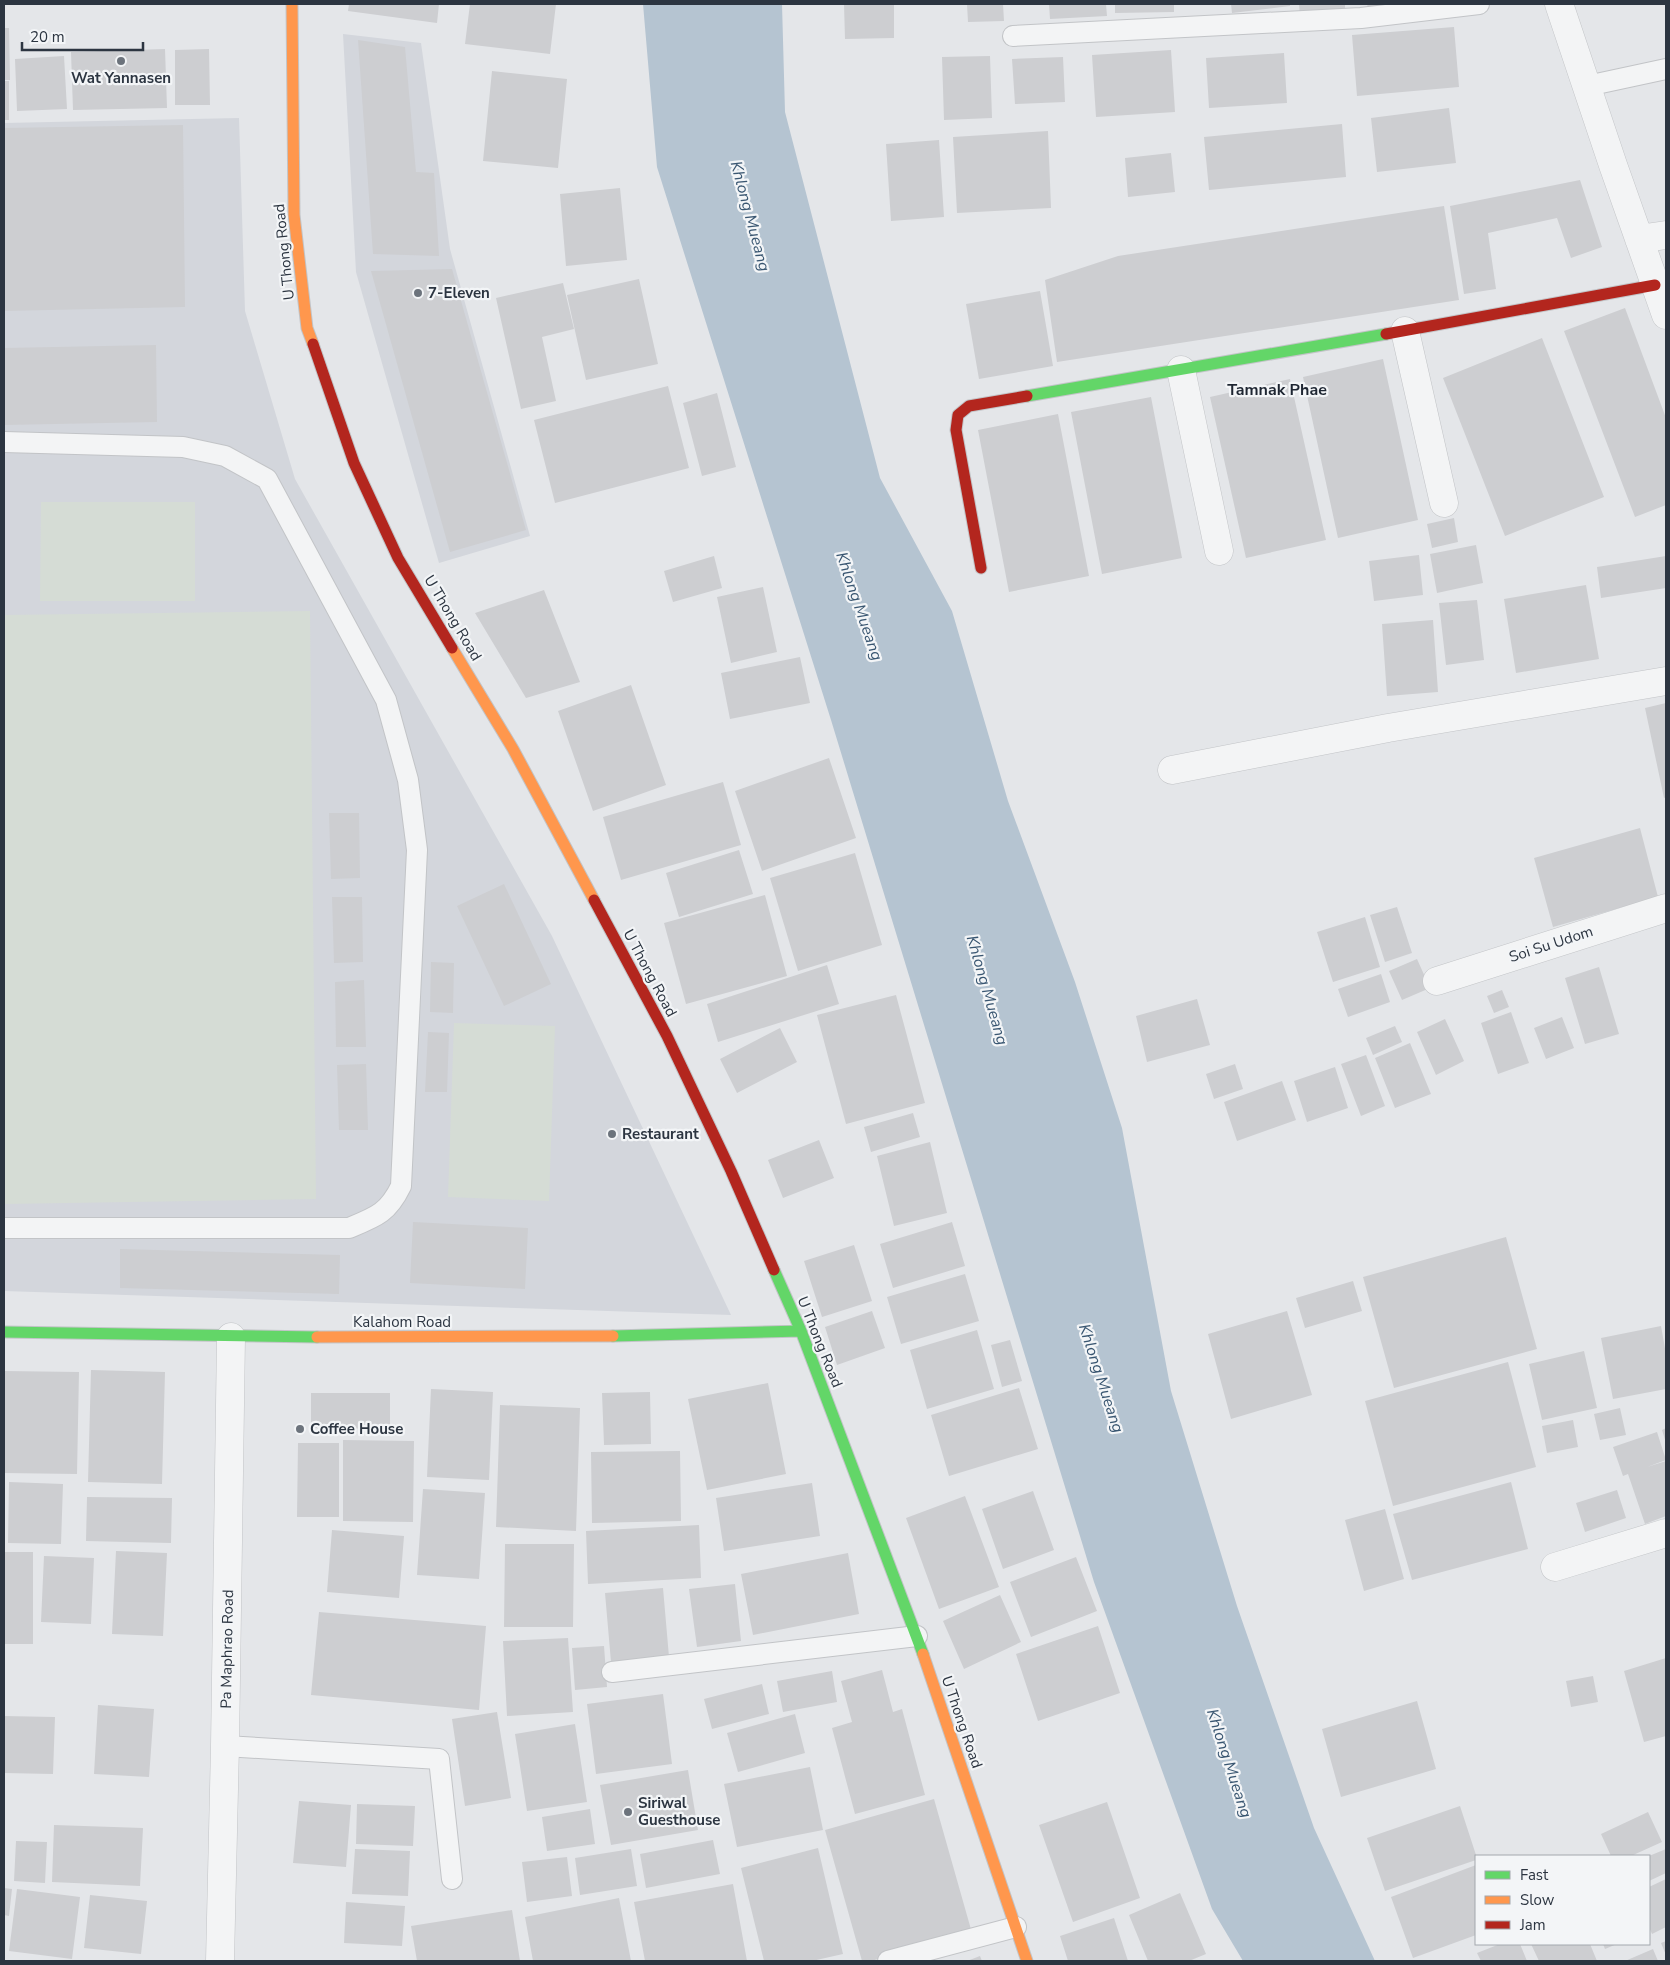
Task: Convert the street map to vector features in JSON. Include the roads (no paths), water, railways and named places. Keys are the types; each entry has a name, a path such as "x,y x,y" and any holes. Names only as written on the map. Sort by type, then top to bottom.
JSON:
{"main road":[{"name":"U Thong Road","path":"292,4 294,215 307,328 354,463 398,558 513,749 667,1036 730,1171 800,1331 917,1636 1027,1961"},
{"path":"981,568 956,430 958,416 969,406 1405,331 1655,285"},
{"name":"Kalahom Road","path":"4,1332 231,1337 661,1336 800,1331"}],"street":[{"path":"1559,4 1666,315"},
{"path":"1639,239 1666,235"},
{"path":"1405,331 1444,503"},
{"path":"1181,370 1219,551"},
{"path":"1172,770 1388,728 1666,681"},
{"name":"Soi Su Udom","path":"1437,981 1666,908"},
{"name":"Pa Maphrao Road","path":"220,1961 231,1337"},
{"path":"1555,1568 1666,1534"}],"lane":[{"path":"1013,36 1361,18 1479,4"},
{"path":"1587,86 1666,69"},
{"path":"4,442 182,447 225,456 267,480 386,700 408,780 417,850 401,1186 393,1202 376,1217 350,1228 4,1228"},
{"path":"612,1672 917,1636"},
{"path":"225,1746 439,1759 452,1879"},
{"path":"888,1961 1016,1927"}],"water":[{"name":"Khlong Mueang","path":"643,4 782,4 785,112 880,478 952,611 1008,801 1075,982 1122,1128 1171,1391 1237,1606 1314,1828 1375,1961 1243,1961 1212,1909 1094,1582 831,720 657,167"}],"place":[{"name":"Wat Yannasen","path":"121,61"},
{"name":"7-Eleven","path":"418,293"},
{"name":"Restaurant","path":"612,1134"},
{"name":"Coffee House","path":"300,1429"},
{"name":"Siriwal Guesthouse","path":"628,1812"}],"district":[{"name":"Tamnak Phae","path":"1277,389"}]}
